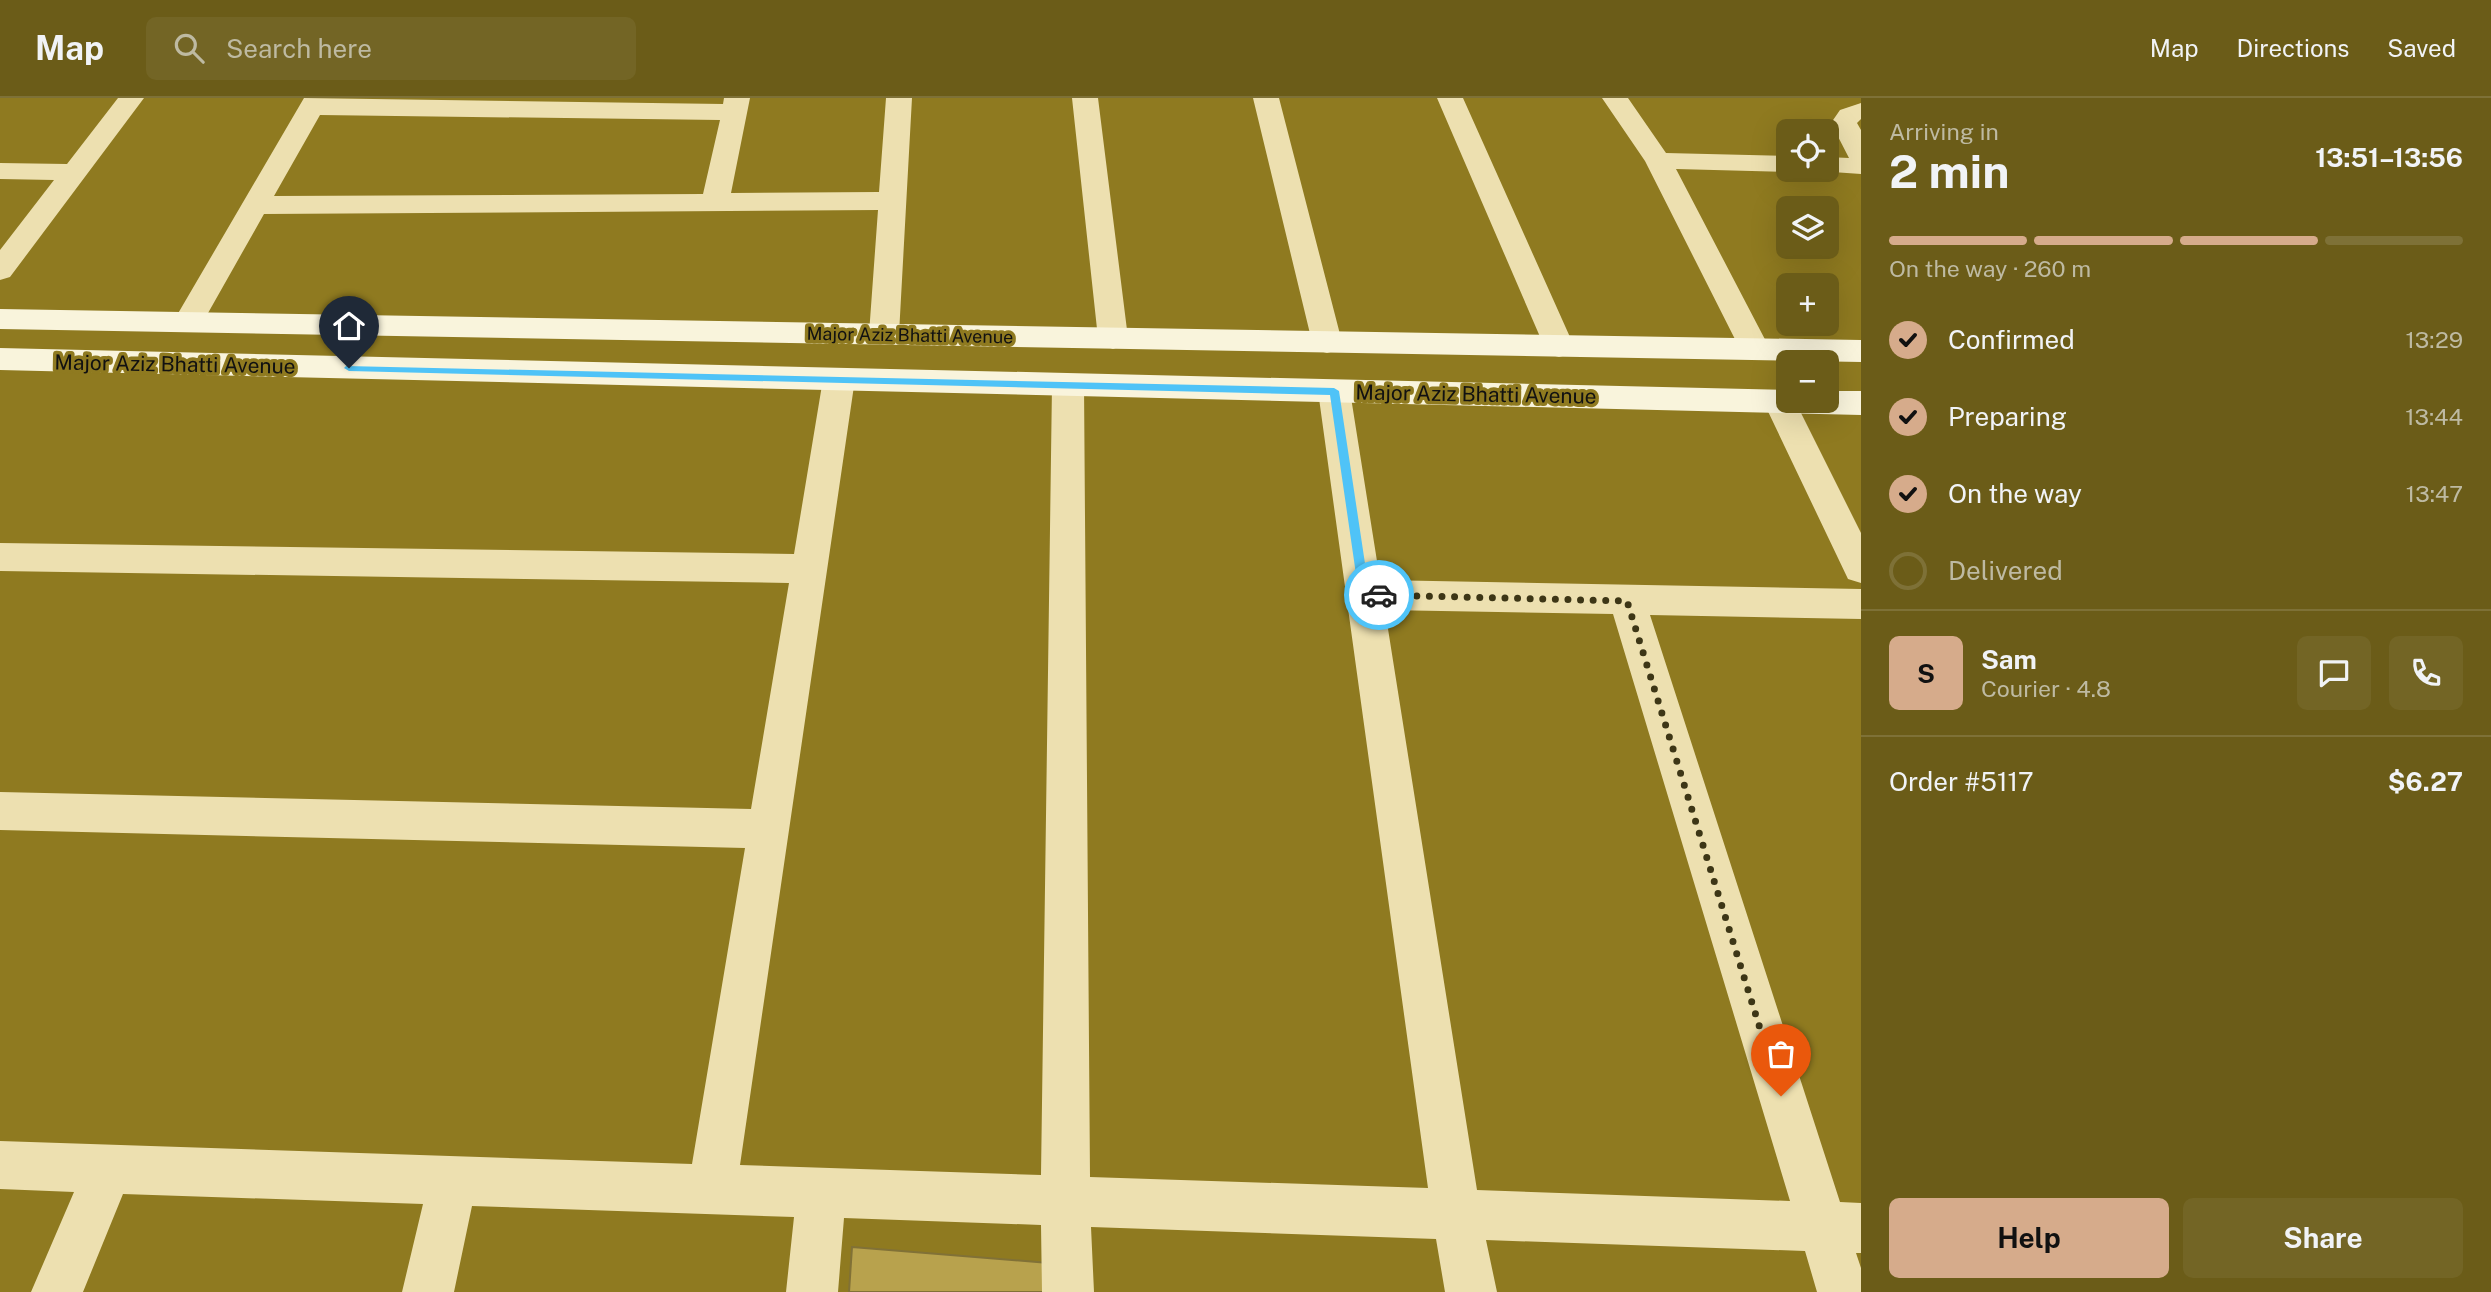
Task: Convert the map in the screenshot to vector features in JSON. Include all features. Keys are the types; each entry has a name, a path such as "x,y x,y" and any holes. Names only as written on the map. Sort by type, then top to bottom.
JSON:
{"main road":[{"name":"Major Aziz Bhatti Avenue","path":"0,319 1861,351"},
{"name":"Major Aziz Bhatti Avenue","path":"0,359 1776,401"},
{"name":"Major Aziz Bhatti Avenue","path":"1839,402 1861,403"}],"street":[{"path":"0,270 131,98"},
{"path":"884,334 898,98"},
{"path":"1086,98 1113,338"},
{"path":"1266,98 1327,342"},
{"path":"1450,98 1559,346"},
{"path":"1615,98 1658,161 1755,349"},
{"path":"188,322 314,102 736,105 715,202"},
{"path":"1861,111 1849,115 1844,123 1861,155"},
{"path":"1658,161 1776,164"},
{"path":"1839,165 1861,166"},
{"path":"0,171 74,172"},
{"path":"256,205 891,201"},
{"path":"712,1189 839,379"},
{"path":"1068,385 1065,1201 1069,1292"},
{"path":"1334,391 1456,1214 1471,1292"},
{"path":"1785,413 1861,569"},
{"path":"0,557 809,569"},
{"path":"1365,595 1861,604"},
{"path":"1627,601 1841,1227 1843,1292"},
{"path":"0,811 768,829"},
{"path":"0,1165 1841,1227"},
{"path":"57,1292 108,1169"},
{"path":"428,1292 453,1181"},
{"path":"811,1292 821,1193"}],"building":[{"path":"852,1247 1049,1263 1050,1292 849,1292"}],"way so far":[{"path":"1379,595 1627,601 1781,1096"}],"route":[{"path":"349,368 1334,391 1365,595 1379,595"}]}
